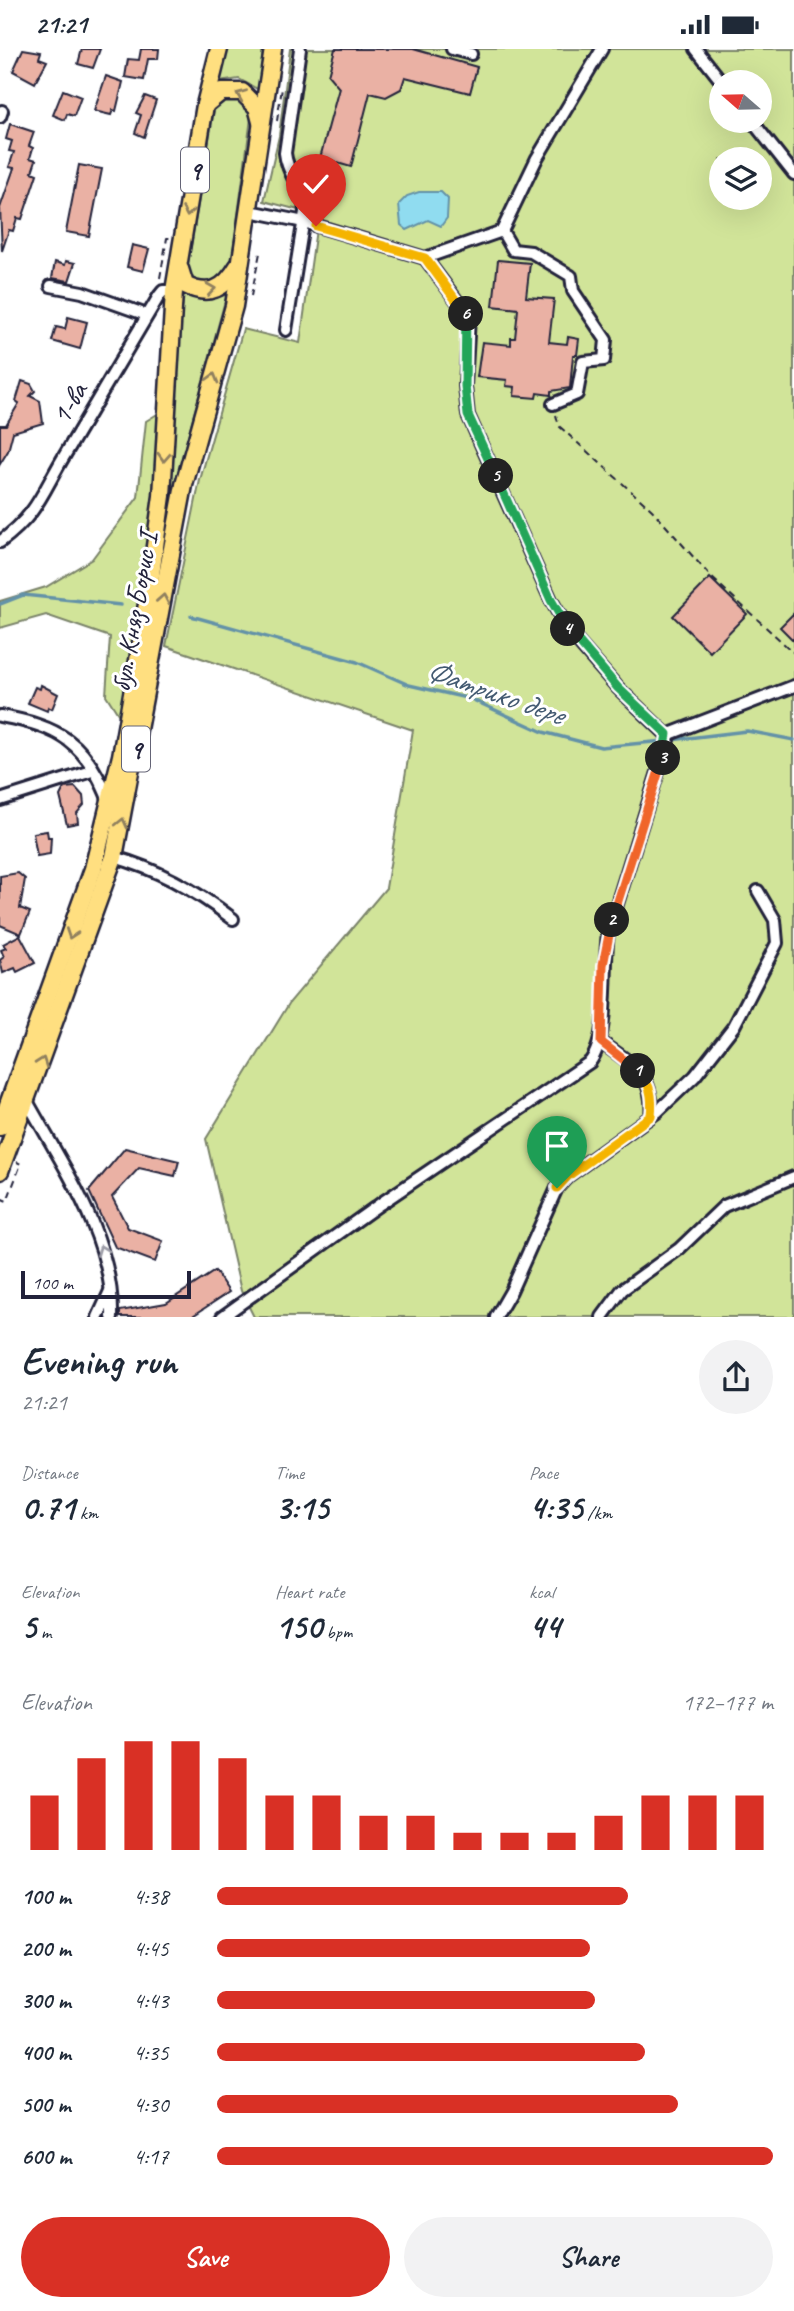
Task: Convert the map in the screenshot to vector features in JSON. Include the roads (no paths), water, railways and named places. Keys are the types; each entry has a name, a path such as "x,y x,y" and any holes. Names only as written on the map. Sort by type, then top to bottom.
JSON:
{"highway":[{"name":"бул. Княз Борис I","path":"0,1127 89,882 110,804 133,691 162,496 174,291 205,105 219,49"},
{"name":"бул. Княз Борис I","path":"0,1171 114,857 184,485 234,306 273,49"},
{"path":"205,105 221,92 242,92 257,107 262,128"},
{"path":"179,267 186,285 211,291 225,286 242,259"}],"street":[{"path":"286,330 304,222 305,199 287,169 285,153 300,49"},
{"path":"452,49 471,54"},
{"path":"250,211 304,222 425,258 502,231 537,158 602,49"},
{"path":"696,49 713,70"},
{"path":"762,133 794,174"},
{"path":"502,231 513,250 531,253 571,276 573,291 606,340 604,360 583,362 577,394 553,404"},
{"path":"222,1317 380,1204 568,1080 590,1062 601,1042 603,965 608,933 668,740 667,734 570,633 551,600 468,415 465,386 469,317 425,258"},
{"path":"51,286 82,292 148,315"},
{"name":"1-ва","path":"0,542 22,525 36,509 64,455 163,291 174,291"},
{"path":"667,734 794,686"},
{"path":"0,716 56,730 75,745 110,804"},
{"path":"0,800 92,771"},
{"path":"114,857 142,865 212,903 233,919"},
{"path":"496,1317 512,1291 557,1188 568,1176 651,1116 695,1076 734,1026 766,969 777,943 775,920 758,891"},
{"path":"601,1042 634,1066 649,1082 653,1098 651,1116"},
{"path":"27,1101 94,1229 113,1286 112,1317"},
{"path":"602,1317 622,1290 680,1248 724,1206 794,1177"},
{"path":"98,1317 113,1286"}],"water":[{"path":"419,192 441,192 448,199 447,218 441,226 428,220 407,230 401,225 399,204 407,196"}],"waterway":[{"name":"Фатрико дере","path":"0,604 23,595 121,605"},
{"name":"Фатрико дере","path":"191,616 357,662 409,685 471,699 543,732 601,747 664,741"},
{"name":"Фатрико дере","path":"671,740 747,731 794,740"}]}
